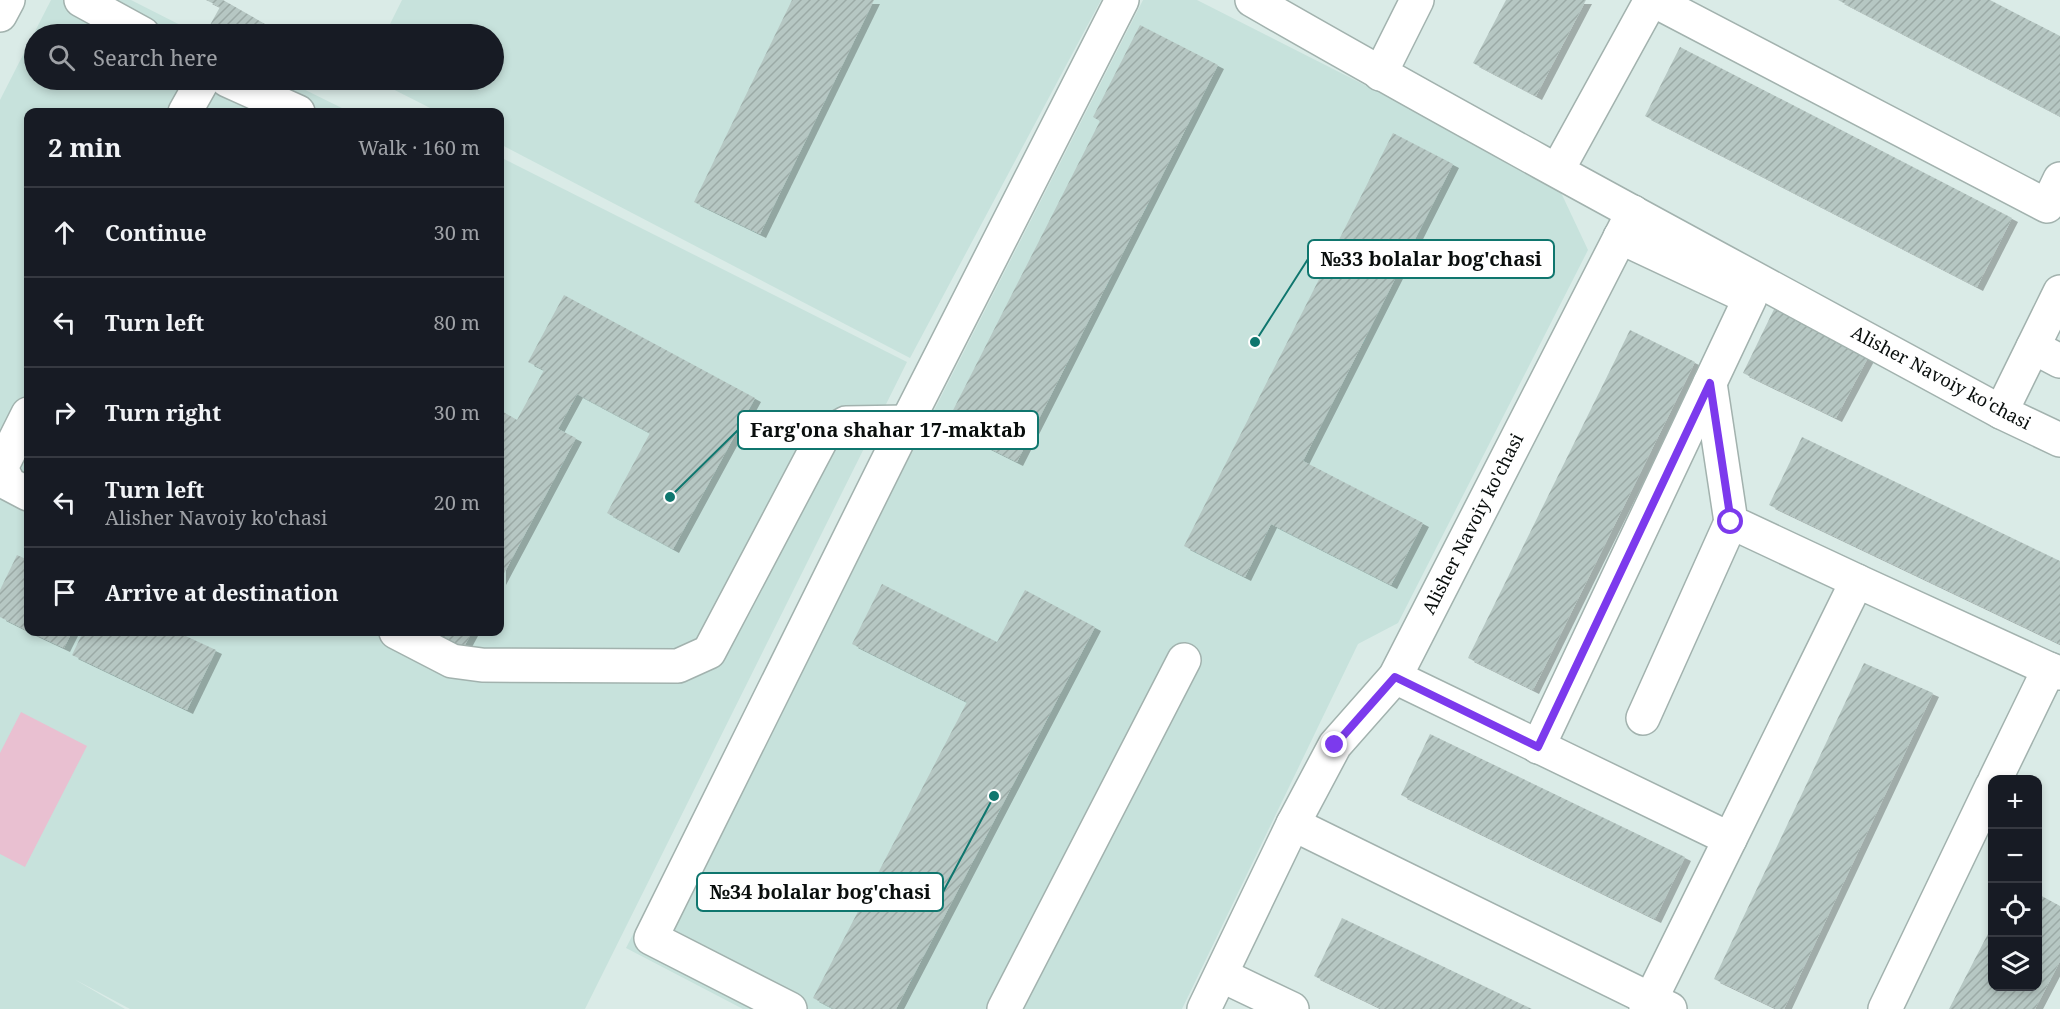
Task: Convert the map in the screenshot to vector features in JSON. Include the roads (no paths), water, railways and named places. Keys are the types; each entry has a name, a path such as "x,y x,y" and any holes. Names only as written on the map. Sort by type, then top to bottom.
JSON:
{"street":[{"path":"0,15 8,0"},
{"path":"81,0 125,24"},
{"path":"790,1009 651,938 907,422 1122,0"},
{"name":"Alisher Navoiy ko'chasi","path":"1252,0 1380,74 1558,170 1626,225 2060,440"},
{"path":"1380,74 1417,0"},
{"path":"1558,170 1652,0 2056,203"},
{"path":"187,108 197,90"},
{"path":"249,90 289,108"},
{"path":"1538,747 1750,298 1626,225"},
{"name":"Alisher Navoiy ko'chasi","path":"1204,1009 1293,824 1335,745 1395,677 1626,225"},
{"path":"2001,412 2047,354 2060,292"},
{"path":"1643,718 1731,522 1710,383"},
{"path":"24,422 1,468 9,484 24,492"},
{"path":"404,636 452,661 678,666 709,652 823,436 846,423 907,422"},
{"path":"1731,522 2054,671 1998,775"},
{"path":"1293,824 1655,1006 1730,839 1857,581"},
{"path":"1004,1009 1184,660"},
{"path":"1395,677 1730,839"},
{"path":"1885,1009 1988,794"},
{"path":"1221,975 1292,1009"}],"place":[{"name":"№33 bolalar bog'chasi","path":"1255,342"},
{"name":"Farg'ona shahar 17-maktab","path":"670,497"},
{"name":"№34 bolalar bog'chasi","path":"994,796"}]}
